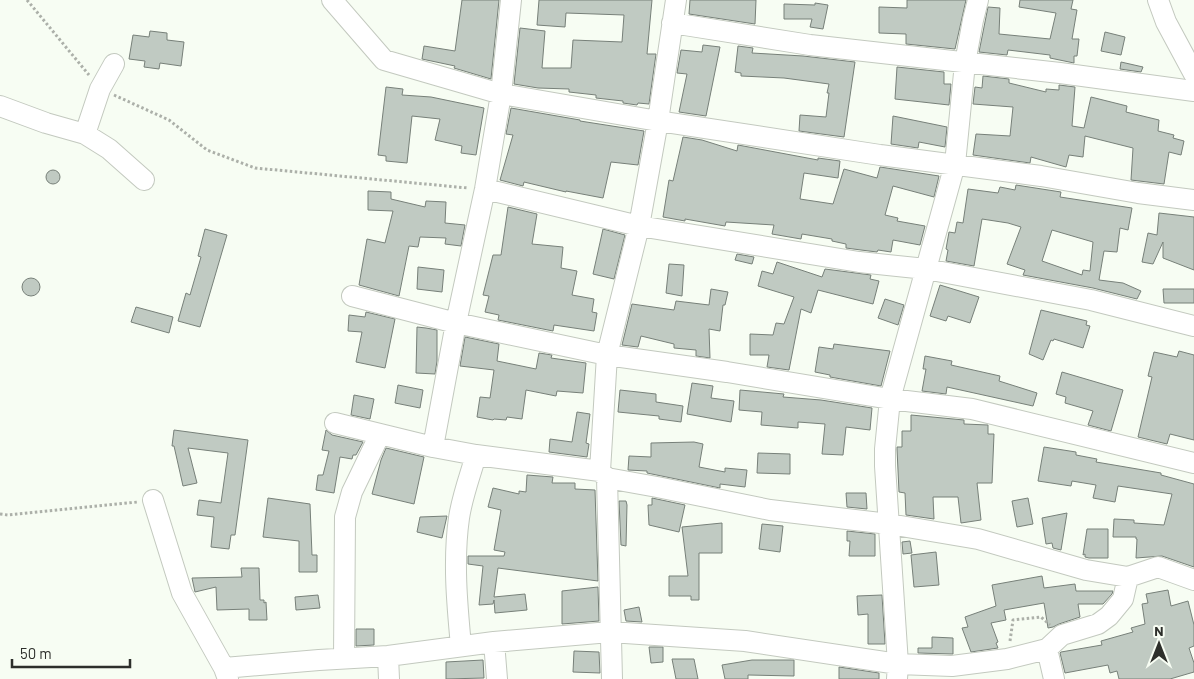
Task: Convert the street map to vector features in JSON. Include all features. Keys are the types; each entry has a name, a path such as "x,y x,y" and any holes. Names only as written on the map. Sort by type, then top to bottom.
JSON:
{"street":[{"path":"332,0 384,60 500,94 658,121 880,155 1041,176 1138,193 1194,200"},
{"path":"433,447 456,323 485,189 500,94 511,0"},
{"path":"612,679 603,475 607,355 639,226 658,121 676,0"},
{"path":"897,672 885,450 890,399 955,164 965,63 978,0"},
{"path":"1158,0 1166,22 1194,74"},
{"path":"672,23 810,45 1194,91"},
{"path":"85,134 100,89 114,64"},
{"path":"0,106 85,134 109,149 144,180"},
{"path":"485,189 639,226 859,262 926,269 1091,300 1194,326"},
{"path":"352,296 456,323 607,355 727,372 890,399 972,409 1194,463"},
{"path":"335,423 433,447 603,475 770,510 889,524 978,539 1086,570 1128,577 1158,567 1194,580"},
{"path":"344,658 345,517 352,492 380,434"},
{"path":"461,646 456,550 459,517 476,455"},
{"path":"153,500 182,593 226,674 344,658 388,656 494,642 610,632 745,641 897,672 1007,658 1047,649 1062,635 1089,628 1109,616 1123,600 1128,577"},
{"path":"494,642 496,679"},
{"path":"1047,649 1054,679"},
{"path":"388,656 388,679"}],"path":[{"path":"27,0 100,89 169,120 207,150 255,168 485,189"},
{"path":"0,514 8,515 153,500"},
{"path":"1007,658 1013,620 1042,617 1062,635"}],"building":[{"path":"462,0 499,0 491,79 454,68 455,66 422,59 424,46 455,51"},
{"path":"539,0 652,0 647,54 656,54 649,104 638,103 637,105 623,103 623,101 596,98 596,95 569,92 569,89 538,88 514,84 520,28 545,31 542,68 571,68 573,40 622,42 624,15 566,13 565,27 537,25"},
{"path":"690,0 756,0 755,24 689,14"},
{"path":"907,0 966,0 955,49 906,44 906,34 879,33 879,7 907,8"},
{"path":"1020,0 1073,0 1071,9 1077,10 1072,39 1079,39 1077,56 1074,56 1074,63 1050,58 1050,55 1008,50 1007,55 979,52 988,7 1000,8 999,34 1050,39 1056,13 1019,7"},
{"path":"815,3 828,5 823,29 810,27 812,19 784,19 784,4 815,5"},
{"path":"150,31 167,33 167,40 184,42 181,66 160,63 159,69 144,67 145,61 129,59 133,35 149,37"},
{"path":"1105,32 1125,37 1121,55 1101,51"},
{"path":"703,45 720,47 706,116 679,112 687,74 677,73 681,50 702,52"},
{"path":"738,46 753,48 752,53 855,62 844,137 799,131 800,115 826,117 829,84 784,78 741,76 741,73 735,72"},
{"path":"1121,62 1143,67 1141,72 1120,69"},
{"path":"897,67 944,72 944,84 951,84 949,105 895,99"},
{"path":"983,76 1009,79 1009,83 1046,92 1046,89 1059,90 1059,85 1075,87 1072,126 1084,128 1091,97 1127,106 1126,112 1159,120 1158,131 1174,135 1173,138 1184,141 1181,155 1169,152 1164,184 1131,180 1133,148 1085,136 1083,157 1069,155 1066,167 1031,157 1030,163 973,155 976,134 1010,136 1013,107 973,104 975,87 982,88"},
{"path":"386,87 403,89 402,95 431,97 484,108 476,155 461,153 462,146 435,140 440,119 412,116 407,163 386,161 386,156 378,155"},
{"path":"511,108 644,131 638,165 611,162 603,198 524,182 523,186 500,180 513,135 506,134"},
{"path":"893,116 947,127 945,147 919,142 918,148 891,144"},
{"path":"683,137 702,140 737,151 738,145 818,160 818,158 840,161 838,178 804,173 800,199 833,204 844,169 877,178 880,167 939,176 934,197 893,186 885,215 898,218 897,221 925,226 920,245 893,240 891,252 878,250 877,252 846,248 846,244 832,241 832,239 802,234 801,239 772,234 774,225 726,222 725,226 663,217 669,180 673,181"},
{"path":"53,170 58,172 60,177 58,182 53,184 48,182 46,177 48,172"},
{"path":"1016,185 1061,192 1060,197 1132,208 1128,230 1120,228 1117,252 1104,251 1099,280 1123,283 1141,291 1137,299 1093,288 1023,275 1025,270 1007,264 1021,227 1008,223 982,219 974,266 946,261 949,232 955,233 957,222 963,223 968,189 998,193 1000,187 1015,190","holes":["1052,230 1093,242 1090,271 1083,270 1082,275 1042,261"]},
{"path":"368,191 391,192 391,199 425,207 426,201 446,202 445,223 465,225 461,246 445,244 446,238 420,237 418,247 409,246 399,296 359,285 367,239 385,243 393,211 368,210"},
{"path":"508,207 537,214 532,244 563,247 561,268 577,271 572,295 594,299 592,312 597,313 594,331 554,325 553,331 498,320 499,315 485,312 489,296 483,295 493,255 501,255"},
{"path":"1159,213 1194,217 1194,270 1163,258 1163,242 1153,264 1142,262 1148,233 1157,235"},
{"path":"205,229 227,235 200,327 178,321 186,293 190,295 201,257 198,256"},
{"path":"603,229 625,235 614,279 593,274"},
{"path":"737,254 754,257 752,264 735,260"},
{"path":"777,262 822,277 825,269 871,275 870,279 879,281 873,304 818,290 811,313 801,309 789,370 767,367 769,355 750,355 750,334 773,335 776,323 784,324 794,297 758,286 762,271 773,274"},
{"path":"669,264 684,265 682,296 666,293"},
{"path":"418,267 444,270 442,292 417,289"},
{"path":"27,278 35,278 40,283 38,294 27,296 22,291 22,283"},
{"path":"940,285 979,297 970,323 948,316 946,321 930,316"},
{"path":"711,289 728,292 725,305 723,305 720,331 709,329 710,358 696,356 696,350 674,348 674,344 641,336 638,347 622,345 632,304 674,310 676,301 709,305"},
{"path":"1163,289 1194,289 1194,303 1164,303"},
{"path":"885,299 904,305 898,325 878,318"},
{"path":"136,307 173,317 169,333 131,322"},
{"path":"1041,310 1087,321 1086,325 1090,326 1083,348 1054,339 1053,341 1051,340 1043,360 1029,354"},
{"path":"366,312 395,319 385,368 356,362 362,332 348,331 349,315 365,317"},
{"path":"417,327 437,330 435,374 416,373"},
{"path":"465,337 499,344 497,361 536,369 539,353 552,355 551,358 586,363 583,393 557,391 556,396 526,390 522,419 507,417 506,420 493,420 477,417 480,397 490,398 494,370 460,366"},
{"path":"834,344 890,351 881,386 830,377 830,375 815,372 819,347 833,349"},
{"path":"1179,351 1194,355 1194,440 1170,434 1167,444 1138,437 1152,377 1148,376 1154,352 1177,357"},
{"path":"925,356 952,361 951,365 1000,376 999,381 1037,393 1033,406 947,387 946,394 922,391 926,369 923,369"},
{"path":"1062,372 1123,390 1111,431 1088,425 1093,411 1065,403 1066,397 1056,394"},
{"path":"692,383 713,386 711,398 734,401 731,422 687,414"},
{"path":"398,385 423,390 420,408 395,403"},
{"path":"620,390 656,394 656,402 683,406 681,422 659,419 659,416 618,412"},
{"path":"740,390 784,394 783,397 821,400 872,408 870,430 846,427 843,455 822,454 825,424 798,422 798,428 761,425 762,412 739,410"},
{"path":"354,395 374,399 370,419 351,415"},
{"path":"577,412 590,414 586,443 589,444 587,457 549,452 550,439 572,442"},
{"path":"911,415 964,420 964,424 988,425 988,434 994,434 992,483 977,483 981,520 961,523 958,497 933,497 934,519 906,515 905,493 899,492 897,447 902,447 902,431 911,431"},
{"path":"174,430 248,440 235,535 231,535 229,549 211,547 214,517 197,515 199,500 221,503 228,453 188,448 197,483 183,486 174,446 172,446"},
{"path":"326,430 332,435 363,442 352,459 340,457 334,493 316,490 318,475 323,475 329,451 322,450"},
{"path":"694,442 703,444 699,467 725,472 725,468 747,470 745,487 720,484 720,488 647,473 647,471 628,470 629,456 651,457 651,443"},
{"path":"1044,447 1076,452 1076,455 1097,459 1096,462 1161,473 1161,475 1194,484 1194,567 1162,556 1136,558 1136,537 1113,537 1114,519 1134,520 1134,523 1164,525 1172,494 1118,486 1115,502 1093,498 1096,485 1072,481 1071,486 1038,481"},
{"path":"386,448 424,457 414,504 372,494"},
{"path":"758,453 790,454 790,474 757,473"},
{"path":"527,475 553,477 552,483 575,483 575,489 595,490 598,581 498,568 494,597 525,594 527,610 495,613 494,600 493,604 479,605 483,566 468,564 468,556 504,556 505,552 494,550 501,510 488,507 493,488 519,494 519,491 526,492"},
{"path":"846,493 866,493 867,509 847,507"},
{"path":"268,498 310,504 312,555 317,555 317,572 299,572 299,541 263,537"},
{"path":"652,498 685,505 679,532 649,525 648,505 652,505"},
{"path":"1028,498 1033,524 1017,527 1012,501"},
{"path":"619,501 626,501 627,505 626,546 621,545"},
{"path":"1067,513 1061,550 1053,548 1052,543 1046,544 1042,518"},
{"path":"447,516 442,538 417,532 420,517"},
{"path":"722,523 722,553 699,553 699,600 691,600 691,596 669,596 669,576 688,576 682,527"},
{"path":"762,524 783,526 780,552 759,549"},
{"path":"1087,529 1108,529 1108,558 1089,558 1085,557 1085,554 1083,555"},
{"path":"847,531 875,534 875,556 849,556 850,541 847,541"},
{"path":"910,541 912,553 903,554 902,542"},
{"path":"936,552 939,585 914,587 911,555"},
{"path":"241,568 259,568 260,600 264,600 264,603 266,602 267,620 249,620 249,609 217,610 216,587 195,592 192,578 242,577"},
{"path":"1042,576 1044,588 1075,584 1076,591 1113,591 1103,604 1078,604 1080,617 1048,628 1044,603 1004,610 1006,620 991,623 998,642 996,643 998,648 971,652 962,628 968,627 965,617 996,606 992,585"},
{"path":"598,587 599,621 562,624 562,591"},
{"path":"1168,590 1171,606 1188,601 1194,625 1194,646 1189,648 1194,663 1194,672 1170,679 1119,679 1117,671 1110,673 1108,665 1065,673 1061,652 1102,645 1101,641 1133,632 1131,628 1145,624 1142,604 1148,603 1146,594"},
{"path":"318,595 320,608 296,610 295,597"},
{"path":"882,595 885,644 868,644 868,614 858,615 857,596"},
{"path":"639,607 642,622 626,621 624,610"},
{"path":"356,629 374,629 374,645 356,646"},
{"path":"932,637 953,638 953,654 918,653 918,648 932,648"},
{"path":"649,647 663,647 663,662 651,663"},
{"path":"574,651 599,652 600,673 573,672"},
{"path":"672,659 694,659 698,679 676,679"},
{"path":"483,660 484,678 446,679 446,662"},
{"path":"752,660 794,660 794,676 748,675 748,679 725,679 722,665"},
{"path":"839,667 879,673 879,679 839,679"}]}
